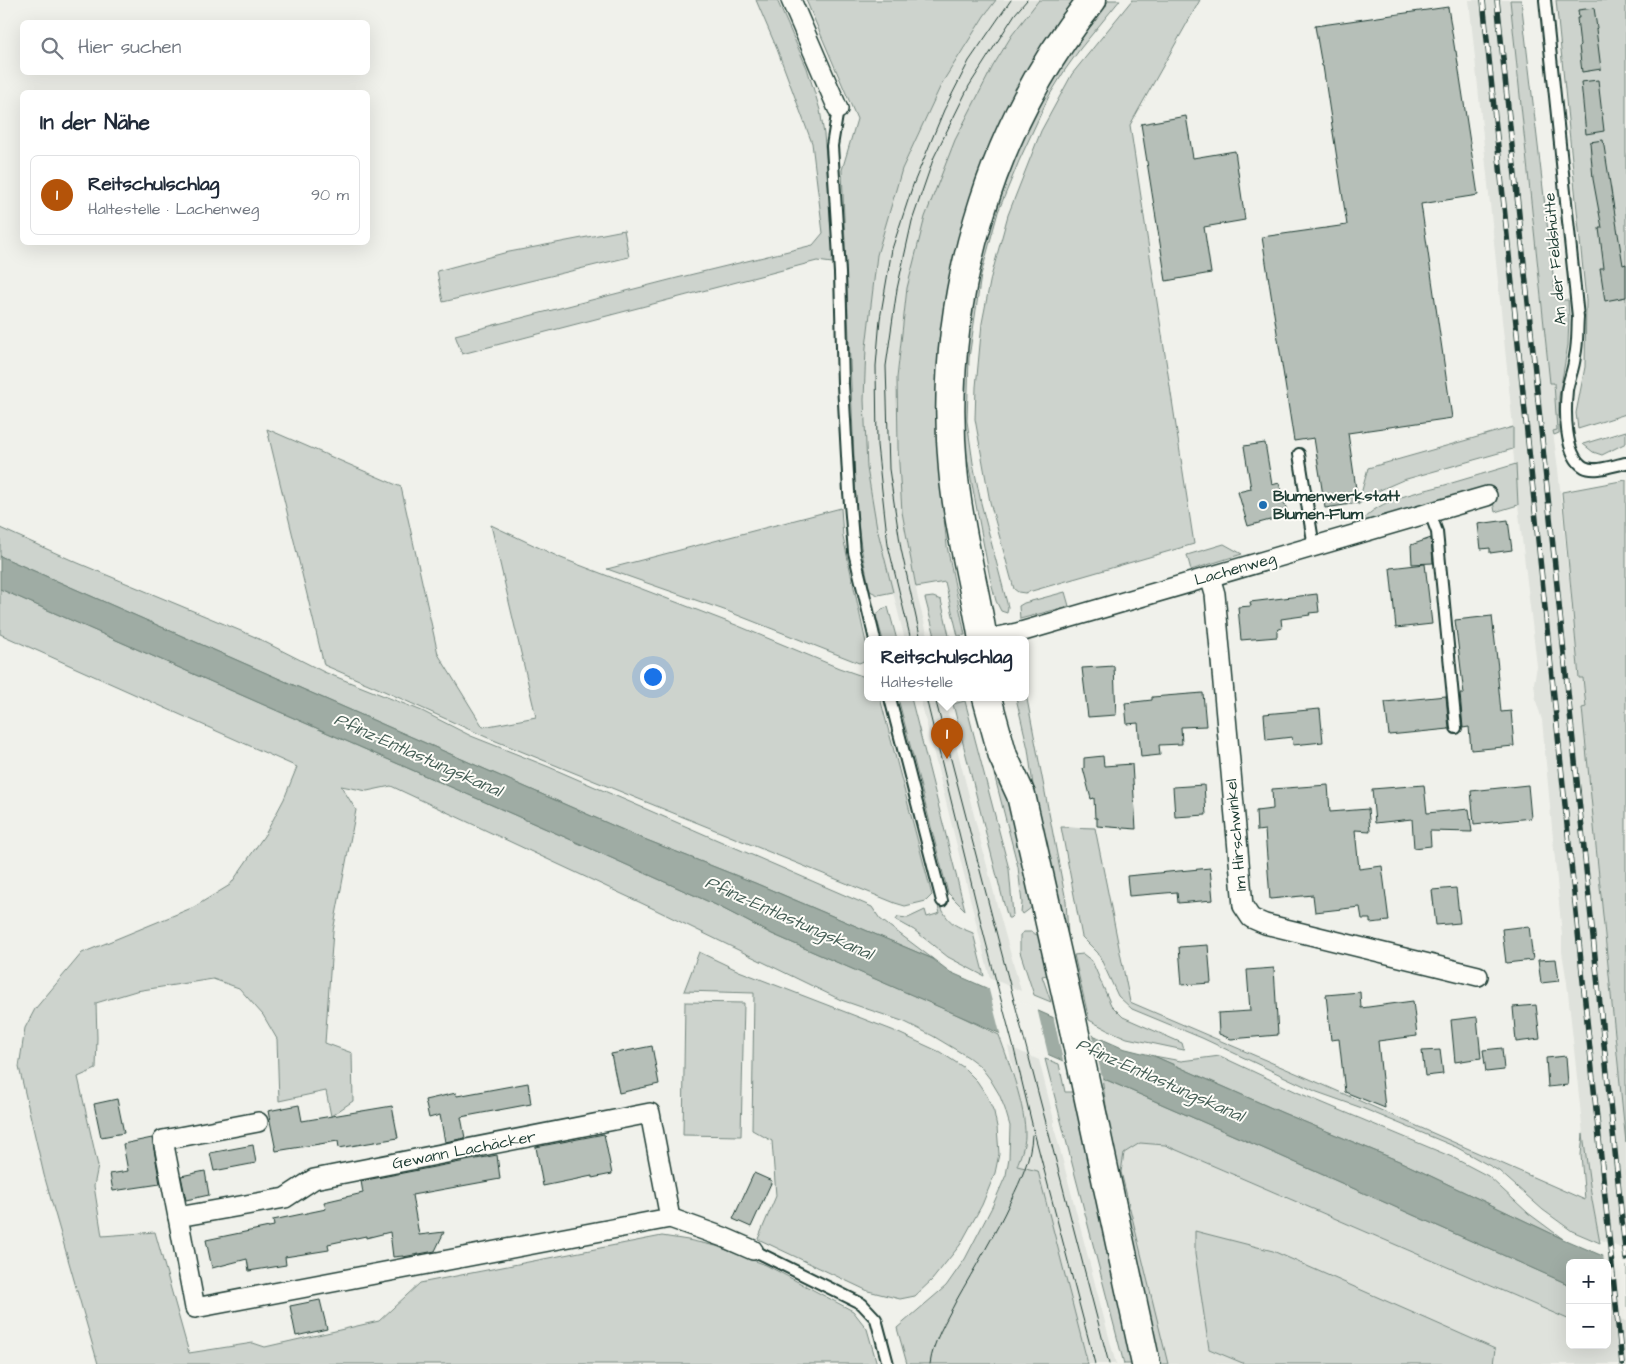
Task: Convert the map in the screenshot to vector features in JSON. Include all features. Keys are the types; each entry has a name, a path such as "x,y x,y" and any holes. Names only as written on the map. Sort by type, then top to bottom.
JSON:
{"street":[{"path":"791,0 838,108"},
{"path":"982,636 958,517 953,468 950,388 957,323 969,257 979,216 1002,156 1018,118 1050,61 1064,38 1092,0"},
{"name":"Lachenweg","path":"1002,636 1486,496"},
{"name":"Im Hirschwinkel","path":"1210,577 1215,594 1243,906 1251,918 1265,924 1478,976"},
{"path":"988,701 1003,756 1020,795 1070,1011 1146,1364"},
{"path":"1008,701 1020,752 1020,795"},
{"name":"Gewann Lachäcker","path":"178,1217 285,1198 314,1179 650,1113 670,1218"},
{"path":"258,1122 163,1140 195,1308 670,1218 752,1250"}],"lane":[{"name":"An der Feldshütte","path":"1545,0 1578,317 1576,355 1567,389 1566,415 1568,438 1574,457 1584,467 1595,469 1626,463"},
{"path":"838,108 832,146 840,273 848,492 854,552 874,636"},
{"path":"1299,454 1314,547"},
{"path":"1430,512 1437,532 1456,728"},
{"path":"891,701 942,901"},
{"path":"752,1250 862,1304 876,1319 888,1364"}],"shaded area":[{"path":"756,0 777,0 807,68 820,110 833,233 832,263 817,261 462,354 455,335 813,245 823,233 812,143 777,49"},
{"path":"806,0 996,0 942,83 902,169 877,255 866,347 864,400 867,468 877,528 893,592 878,595 870,591 861,547 856,505 842,170 857,119"},
{"path":"996,0 1039,0 1012,35 993,66 907,288 897,378 898,448 902,512 918,599 928,636 904,636 877,528 867,468 864,400 866,347 877,255 902,168 942,83"},
{"path":"1039,0 1078,0 1019,91 939,441 941,491 947,546 965,635 958,636 945,582 916,587 902,512 898,448 897,378 907,288 925,217 955,140 993,66 1012,35"},
{"path":"1109,0 1120,0 1080,49 1049,96 998,212 981,275 969,358 967,421 981,503 1008,607 1007,613 1001,611 996,601 990,578 962,422 965,358 978,275 984,245 1013,158 1060,68"},
{"path":"1132,0 1200,0 1130,125 1194,544 1025,593 1018,592 1014,589 990,502 975,419 982,323 991,277 1008,215 1041,131 1072,74"},
{"path":"1469,0 1510,0 1550,383 1554,383 1557,431 1553,432 1579,678 1583,678 1586,708 1582,709 1626,1143 1626,1250 1599,1239 1583,1134 1562,952 1542,720 1536,701 1534,683 1537,666 1518,505 1513,427"},
{"path":"1510,0 1521,0 1556,300 1568,300 1568,345 1559,397 1559,433 1554,435 1553,431 1557,430 1554,383 1550,383"},
{"path":"1556,0 1626,0 1626,414 1578,429 1576,413 1585,367 1586,300"},
{"path":"624,230 629,257 443,302 437,271 504,253"},
{"path":"1513,427 1513,449 1403,480 1371,494 1358,505 1368,468"},
{"path":"267,429 401,487 438,654 483,727 536,717 491,525 561,558 864,677 864,701 881,701 932,895 926,901 905,906 895,903 486,737 324,665"},
{"path":"1626,431 1626,443 1602,455 1593,452 1583,444"},
{"path":"1516,464 1518,505 1495,512 1493,502 1362,523 1369,513 1400,497"},
{"path":"1626,480 1626,1143 1582,708 1586,707 1583,678 1579,678 1562,492"},
{"path":"841,508 843,537 865,636 864,661 859,663 727,611 607,569"},
{"path":"0,528 78,563 253,636 324,672 422,711 471,736 549,767 872,907 880,919 933,959 755,883 639,837 0,556"},
{"path":"1224,544 1242,554 1191,570 1187,555"},
{"path":"0,589 567,838 716,905 772,934 956,1014 999,1035 1016,1085 1025,1124 1024,1144 1017,1166 1038,1171 1088,1364 907,1364 897,1328 946,1286 965,1259 1006,1175 1009,1158 1010,1126 999,1094 980,1066 933,1036 905,1022 841,1000 654,909 391,786 367,791 341,786 356,810 333,931 325,1043 352,1053 353,1101 331,1116 326,1091 279,1101 277,1039 263,1015 239,988 213,979 136,991 96,1003 96,1069 78,1077 98,1166 94,1186 102,1236 155,1232 189,1353 253,1343 265,1347 379,1321 420,1283 662,1236 716,1246 766,1265 853,1311 867,1329 877,1364 98,1364 44,1175 19,1067 25,1028 35,1009 82,953 194,907 230,885 266,833 284,799 297,767 0,634"},
{"path":"1065,592 1069,606 1020,619 1019,606 1024,603"},
{"path":"933,597 941,600 949,636 935,636 925,598"},
{"path":"888,607 896,636 882,636 876,616 882,609"},
{"path":"899,701 912,701 965,910 948,893"},
{"path":"921,701 945,701 1021,991 990,978"},
{"path":"965,701 1009,869 1013,915 1010,918 1008,918 1004,904 953,704"},
{"path":"975,701 1014,821 1032,904 1031,908 1023,914 1021,913 1022,903 1018,867"},
{"path":"1017,701 1027,701 1066,901 1068,935 1065,935 1037,814 1028,749"},
{"path":"1061,827 1095,828 1130,1002 1585,1200 1581,1155 1583,1134 1600,1243 1572,1231 1543,1210 1499,1171 1456,1147 1362,1108 1317,1092 1202,1038 1132,1009 1118,996 1098,953 1082,937"},
{"path":"938,906 941,907 954,924 973,933 984,976 948,957 914,930 896,920 898,917 908,918 925,910 927,917 940,913"},
{"path":"1024,932 1031,932 1039,936 1047,975 1042,976 1051,1002 1034,995 1020,952 1020,935"},
{"path":"699,952 739,971 892,1030 940,1052 963,1067 977,1081 987,1096 994,1112 997,1127 999,1154 995,1173 982,1205 960,1245 932,1280 915,1296 900,1299 868,1291 758,1239 776,1196 772,1141 752,1130 754,993 684,991"},
{"path":"1083,954 1092,961 1111,1005 1123,1017 1182,1043 1184,1050 1127,1038 1089,1020 1074,955"},
{"path":"685,1002 744,1003 741,1136 683,1135"},
{"path":"1008,1046 1039,1060 1054,1120 1054,1127 1116,1364 1088,1364 1038,1171 1017,1167 1025,1138 1024,1124"},
{"path":"1154,1056 1181,1061 1220,1056 1299,1093 1452,1157 1488,1176 1528,1213 1563,1239 1399,1161 1283,1113"},
{"path":"1045,1059 1059,1064 1065,1092 1073,1092 1134,1364 1124,1364"},
{"path":"1102,1078 1566,1283 1566,1318 1165,1145 1140,1143 1124,1153 1121,1172 1168,1364 1158,1364 1112,1147"},
{"path":"1140,1143 1165,1145 1566,1318 1566,1349 1611,1349 1611,1316 1626,1321 1626,1364 1493,1364 1495,1349 1196,1231 1195,1254 1209,1349 1245,1364 1166,1364 1121,1172 1124,1153"},
{"path":"1195,1231 1273,1251 1495,1349 1493,1364 1245,1364 1209,1349 1195,1254"}],"water":[{"name":"Pfinz-Entlastungskanal","path":"0,556 639,837 755,883 933,959 950,972 1122,1048 1154,1056 1283,1113 1399,1161 1563,1239 1610,1259 1566,1259 1566,1283 1274,1153 772,934 716,905 567,838 0,589"},
{"path":"1611,1260 1626,1266 1626,1308 1611,1302"}],"pier":[{"path":"988,986 1037,1008 1049,1058 1001,1037"},
{"path":"1053,1015 1092,1032 1103,1082 1064,1065"},
{"path":"1603,1253 1626,1264 1626,1311 1611,1305 1611,1259 1604,1259"}],"building":[{"path":"1448,7 1478,195 1421,204 1452,418 1348,433 1358,503 1325,508 1314,438 1294,441 1262,237 1347,225 1323,66 1315,26"},
{"path":"1594,8 1601,69 1582,72 1577,18 1579,18 1578,10"},
{"path":"1598,80 1604,131 1586,134 1581,82"},
{"path":"1186,116 1193,158 1235,151 1245,220 1204,227 1211,273 1166,281 1141,124"},
{"path":"1603,140 1623,265 1626,264 1626,297 1605,301 1600,268 1604,268 1599,228 1602,228 1593,179 1590,142"},
{"path":"1265,443 1272,485 1279,483 1288,515 1248,526 1238,492 1251,489 1244,446"},
{"path":"1508,520 1512,550 1490,553 1490,548 1481,549 1478,524"},
{"path":"1431,538 1433,563 1412,564 1411,545"},
{"path":"1425,564 1432,624 1396,628 1390,568"},
{"path":"1317,594 1319,612 1281,619 1282,628 1277,630 1277,637 1241,640 1238,607 1251,606 1250,602"},
{"path":"1492,616 1501,712 1511,711 1514,746 1471,750 1469,727 1463,728 1460,694 1464,694 1455,620"},
{"path":"1114,666 1116,715 1088,717 1082,668"},
{"path":"1203,693 1206,726 1181,727 1182,744 1159,745 1160,755 1141,757 1138,723 1127,724 1125,703 1152,700 1152,697"},
{"path":"1446,696 1449,729 1389,735 1385,702"},
{"path":"1320,709 1323,742 1293,745 1292,737 1266,740 1264,714"},
{"path":"1103,756 1104,766 1132,764 1136,829 1097,826 1094,798 1091,799 1083,768 1084,758"},
{"path":"1204,785 1206,815 1175,817 1173,787"},
{"path":"1328,785 1330,812 1368,809 1370,831 1355,830 1359,869 1382,866 1389,921 1370,923 1370,919 1362,919 1360,907 1315,912 1313,895 1270,899 1265,830 1257,831 1256,811 1273,809 1272,789"},
{"path":"1424,785 1427,813 1469,809 1472,832 1430,831 1431,846 1414,848 1412,819 1375,823 1372,789"},
{"path":"1528,785 1531,818 1474,824 1471,791"},
{"path":"1210,868 1213,900 1178,903 1177,892 1129,896 1127,876"},
{"path":"1456,888 1460,923 1436,925 1432,890"},
{"path":"1529,926 1533,960 1506,963 1502,929"},
{"path":"1208,945 1211,983 1182,985 1179,947"},
{"path":"1556,959 1559,981 1541,983 1538,960"},
{"path":"1274,968 1278,1035 1231,1039 1219,1034 1218,1013 1250,1011 1247,970"},
{"path":"1360,992 1361,1008 1413,1001 1417,1036 1378,1041 1385,1108 1345,1092 1339,1039 1331,1040 1326,995"},
{"path":"1536,1005 1540,1039 1516,1042 1513,1007"},
{"path":"1477,1017 1481,1058 1455,1062 1451,1020"},
{"path":"652,1046 659,1084 619,1093 611,1054"},
{"path":"1502,1048 1504,1070 1486,1072 1483,1050"},
{"path":"1440,1050 1443,1074 1425,1076 1422,1051"},
{"path":"1566,1056 1568,1085 1548,1087 1546,1058"},
{"path":"528,1083 531,1104 461,1117 465,1138 445,1142 440,1115 429,1118 425,1100 456,1093 457,1096"},
{"path":"117,1099 124,1133 101,1137 94,1104"},
{"path":"299,1105 302,1121 392,1106 398,1138 339,1148 338,1141 276,1151 268,1111"},
{"path":"604,1134 612,1174 543,1186 536,1147"},
{"path":"152,1138 160,1184 113,1191 110,1174 128,1171 123,1144"},
{"path":"253,1145 256,1163 214,1171 210,1153"},
{"path":"497,1155 500,1179 412,1195 419,1235 444,1232 435,1251 393,1257 390,1232 328,1244 329,1250 285,1257 286,1265 249,1271 247,1259 212,1268 206,1240 274,1226 273,1220 326,1209 324,1202 363,1193 361,1181"},
{"path":"205,1171 209,1195 186,1200 181,1176"},
{"path":"754,1173 772,1181 751,1227 733,1219"},
{"path":"320,1300 327,1329 296,1336 290,1306"}],"tram line":[{"path":"910,636 888,545 877,445 876,366 880,319 892,249 913,185 944,110 969,61 1011,0"},
{"path":"920,636 901,549 889,469 886,366 897,289 912,221 934,157 969,86 1015,14 1027,0"},
{"path":"927,701 984,935 1095,1364"},
{"path":"936,701 1109,1364"},
{"path":"930,1364 934,1347 944,1324 998,1226 1018,1185 1028,1160 1032,1135"}],"railway":[{"path":"1483,0 1622,1364"},
{"path":"1497,0 1626,1259"}],"place":[{"name":"Blumenwerkstatt Blumen-Flum","path":"1263,505"},
{"name":"Reitschulschlag","path":"947,759"}]}
